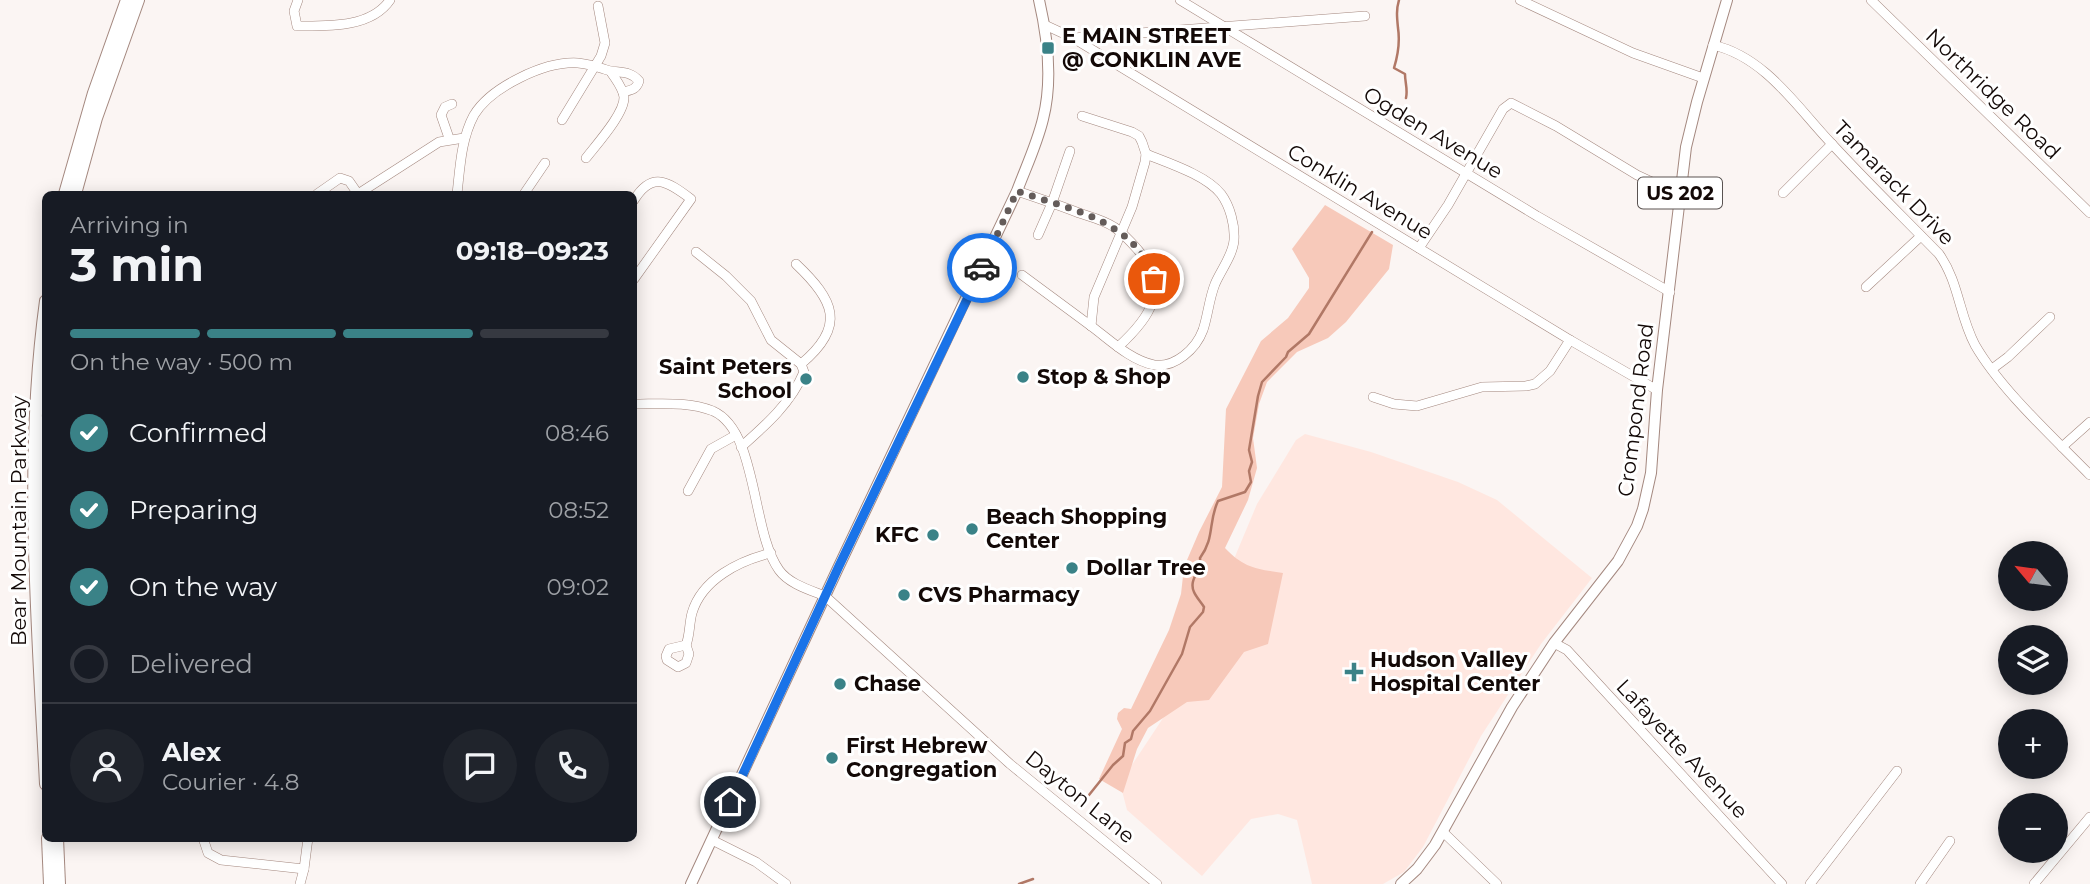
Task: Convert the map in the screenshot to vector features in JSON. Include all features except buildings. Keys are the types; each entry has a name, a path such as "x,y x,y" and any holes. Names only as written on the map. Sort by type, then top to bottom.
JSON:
{"highway":[{"path":"66,191 94,93 127,0"},
{"path":"76,191 96,118 138,0"},
{"name":"Bear Mountain Parkway","path":"42,343 36,407 34,486 42,702"},
{"path":"48,842 50,884"},
{"path":"57,842 60,884"}],"main road":[{"path":"691,884 1017,191 1044,116 1049,70 1045,25 1039,0"},
{"name":"Crompond Road","path":"1401,884 1427,858 1491,741 1554,643 1608,576 1637,526 1651,474 1657,390 1686,148 1703,78 1727,0"}],"street":[{"path":"298,0 294,11 297,26 353,22 369,18 383,11 390,0"},
{"name":"Ogden Avenue","path":"1180,0 1670,292"},
{"path":"1520,0 1633,53 1703,78"},
{"name":"Northridge Road","path":"1871,0 2090,213"},
{"path":"562,120 601,56 605,43 598,6"},
{"path":"1073,38 1364,16"},
{"name":"Conklin Avenue","path":"1045,25 1073,38 1657,390"},
{"name":"Tamarack Drive","path":"1713,45 1722,47 1762,69 1921,236 1949,268 1967,329 1976,347 2021,403 2090,475"},
{"path":"457,191 464,138 474,116 491,96 511,83 536,71 560,64 576,63 611,72 621,71 639,80 635,89 622,92"},
{"path":"586,158 610,126 624,101 611,72"},
{"path":"1419,248 1503,109 1511,103 1637,175 1680,195"},
{"path":"449,138 441,115 446,107 453,104"},
{"path":"1082,116 1139,136 1146,154 1137,193 1094,297 1091,326"},
{"path":"363,191 439,142 449,138 464,138"},
{"path":"1783,194 1832,144"},
{"path":"1038,235 1070,151"},
{"path":"1022,275 1143,362 1158,365 1180,359 1189,352 1203,330 1214,288 1234,244 1234,230 1229,211 1219,192 1196,176 1146,154"},
{"path":"526,191 545,163"},
{"path":"321,191 340,178 349,181 356,191"},
{"path":"637,195 641,188 654,181 663,181 691,199 637,276"},
{"path":"1017,191 1100,220 1120,232 1148,264 1155,287 1148,313 1135,331 1118,346"},
{"path":"1866,287 1921,236"},
{"path":"696,252 751,301 771,340 800,364 804,372 790,396 765,426 741,447"},
{"path":"796,264 821,291 830,310 830,325 825,336 818,347 800,364"},
{"path":"1992,369 2050,317"},
{"path":"1373,397 1394,404 1417,406 1482,387 1535,384 1550,371 1570,340"},
{"path":"637,404 701,407 726,419 736,435 711,449 688,491"},
{"path":"2063,447 2090,422"},
{"name":"Dayton Lane","path":"736,435 747,462 765,540 778,569 793,582 825,597 1010,764 1157,884"},
{"path":"686,645 691,615 705,588 732,568 771,553"},
{"name":"Lafayette Avenue","path":"1554,643 1567,650 1782,884"},
{"path":"1810,884 1897,771"},
{"path":"2034,884 2090,817"},
{"path":"1443,832 1497,884"},
{"path":"712,840 756,862 786,884"},
{"path":"1920,884 1950,841"},
{"path":"204,842 208,853 221,860 304,869"},
{"path":"300,884 307,842"}],"shaded area":[{"path":"1325,205 1393,245 1389,269 1346,322 1328,338 1297,352 1267,382 1259,404 1253,438 1257,468 1248,500 1225,548 1251,567 1283,573 1268,644 1244,652 1209,700 1187,702 1148,728 1137,749 1123,793 1099,779 1122,729 1117,719 1118,713 1124,708 1131,709 1169,630 1181,594 1184,567 1222,487 1226,409 1261,341 1288,318 1309,288 1309,278 1292,249"},
{"name":"Hudson Valley Hospital Center","path":"1305,434 1371,452 1458,482 1497,500 1592,578 1541,644 1481,736 1423,847 1404,872 1383,884 1312,884 1297,820 1278,814 1251,819 1202,876 1127,810 1120,783 1175,700 1257,504 1296,440"}],"waterway":[{"path":"1399,0 1399,43 1394,68 1405,74 1406,98"},
{"path":"1089,795 1123,756 1125,743 1131,739 1133,731 1150,711 1182,654 1190,627 1203,612 1204,607 1195,594 1193,583 1200,558 1208,544 1218,501 1245,492 1251,482 1249,471 1252,462 1249,450 1262,382 1288,352 1309,334 1372,232"},
{"path":"1019,884 1033,879"}],"way so far":[{"path":"982,268 1017,191 1113,226 1133,244 1148,264 1154,279"}],"place":[{"name":"E MAIN STREET @ CONKLIN AVE","path":"1048,48"},
{"name":"Stop & Shop","path":"1023,377"},
{"name":"Saint Peters School","path":"806,379"},
{"name":"Beach Shopping Center","path":"972,529"},
{"name":"KFC","path":"933,535"},
{"name":"Dollar Tree","path":"1072,568"},
{"name":"CVS Pharmacy","path":"904,595"},
{"name":"Hudson Valley Hospital Center","path":"1354,672"},
{"name":"Chase","path":"840,684"},
{"name":"First Hebrew Congregation","path":"832,758"}],"route":[{"path":"730,802 839,566 982,268"}]}
